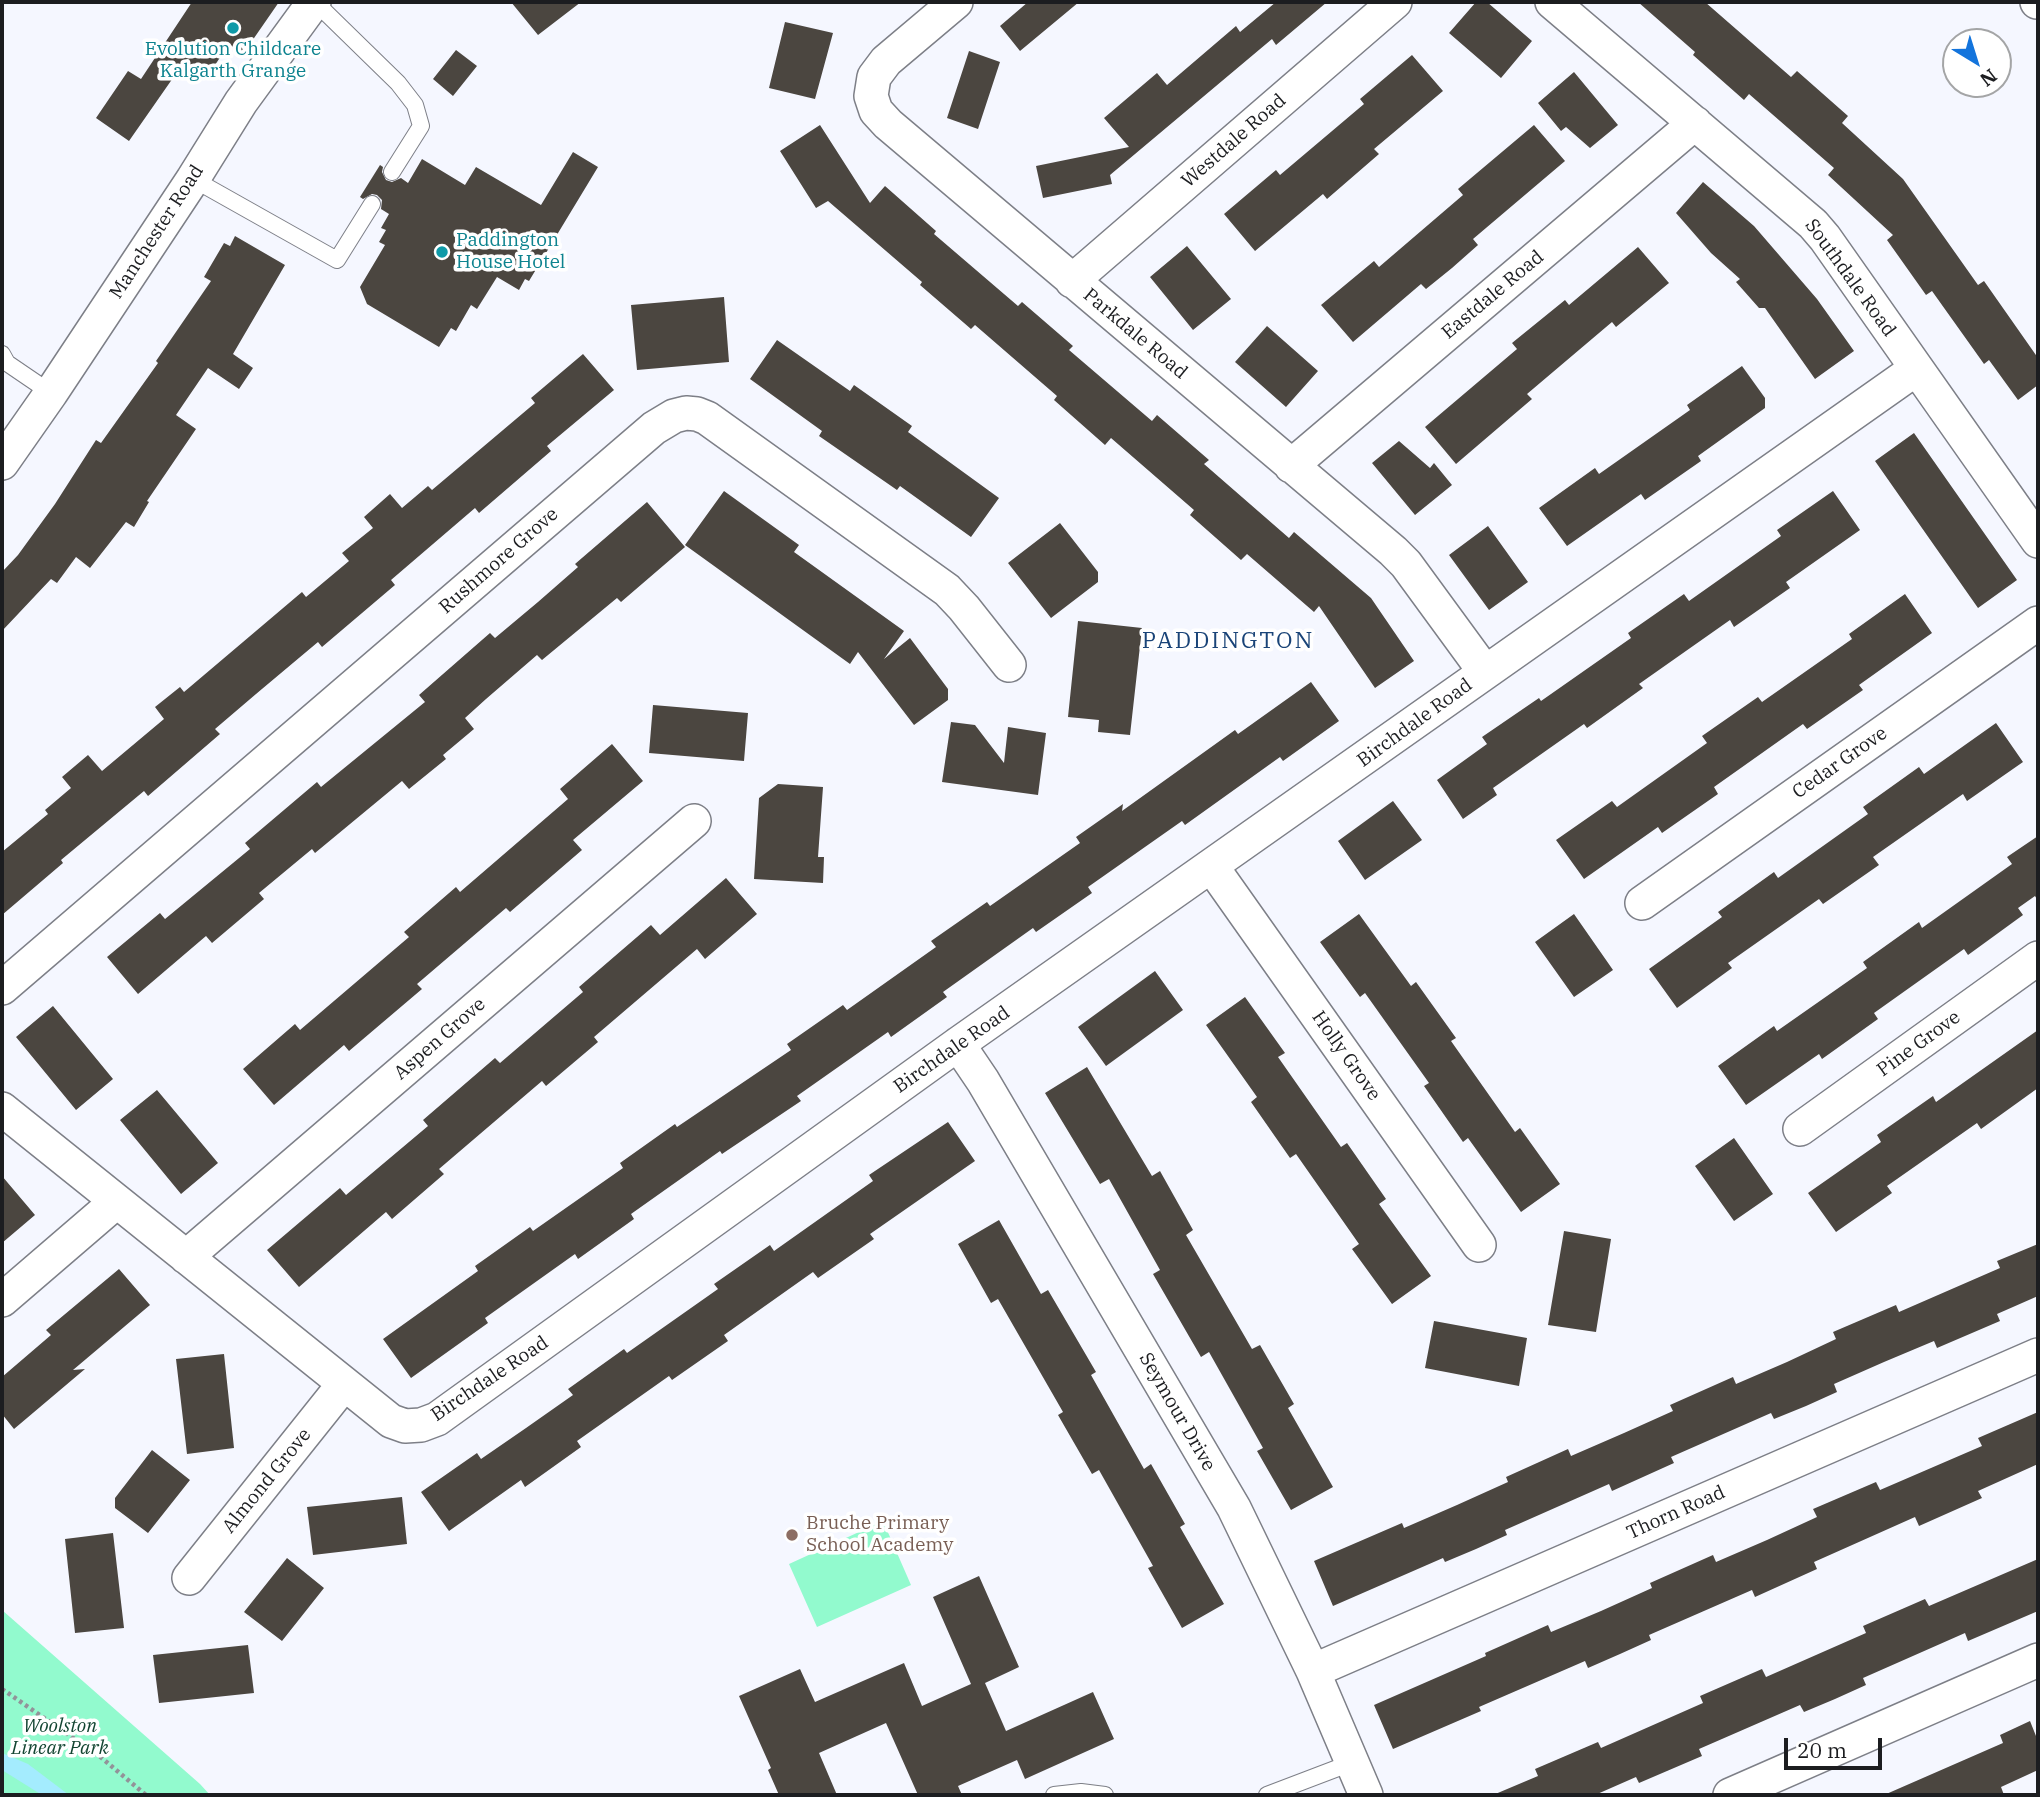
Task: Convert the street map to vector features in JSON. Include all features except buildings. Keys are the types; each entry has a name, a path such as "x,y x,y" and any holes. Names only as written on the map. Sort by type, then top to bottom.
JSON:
{"street":[{"name":"Manchester Road","path":"2,463 193,179 240,102 314,2"},
{"name":"Parkdale Road","path":"956,2 886,61 874,77 871,96 876,111 1406,564 1485,672"},
{"name":"Westdale Road","path":"1072,281 1395,2"},
{"name":"Southdale Road","path":"1552,2 1813,223 2038,541"},
{"name":"Eastdale Road","path":"1291,466 1695,123"},
{"name":"Birchdale Road","path":"2,1109 391,1421 405,1426 421,1425 437,1419 958,1044 1916,369"},
{"name":"Rushmore Grove","path":"2,988 654,428 674,416 686,413 707,418 947,590 1009,665"},
{"name":"Cedar Grove","path":"1642,904 2038,623"},
{"name":"Aspen Grove","path":"186,1257 694,821"},
{"name":"Holly Grove","path":"1212,867 1480,1247"},
{"name":"Pine Grove","path":"1800,1129 2038,958"},
{"name":"Seymour Drive","path":"958,1044 984,1081 1234,1508 1313,1671 1366,1795"},
{"path":"2,1300 116,1202"},
{"name":"Thorn Road","path":"1313,1671 2038,1355"},
{"name":"Almond Grove","path":"189,1578 344,1384"},
{"path":"1730,1795 2038,1660"}],"lane":[{"path":"314,2 398,83 415,105 421,125 392,172"},
{"path":"193,179 337,260 372,204"},
{"path":"2,354 7,363 51,393"},
{"path":"1267,1795 1351,1763"},
{"path":"1054,1795 1081,1792 1105,1795"}],"path":[{"path":"2,1689 98,1755 146,1795"}],"green space":[{"path":"883,1521 911,1585 817,1627 789,1564"},
{"name":"Woolston Linear Park","path":"2,1610 200,1784 210,1795 2,1795"}],"water":[{"path":"2,1753 28,1764 69,1795 42,1795 2,1770"}],"place":[{"name":"Evolution Childcare Kalgarth Grange","path":"233,28"},
{"name":"Paddington House Hotel","path":"442,252"},
{"name":"Bruche Primary School Academy","path":"792,1535"}],"district":[{"name":"PADDINGTON","path":"1228,641"}]}
